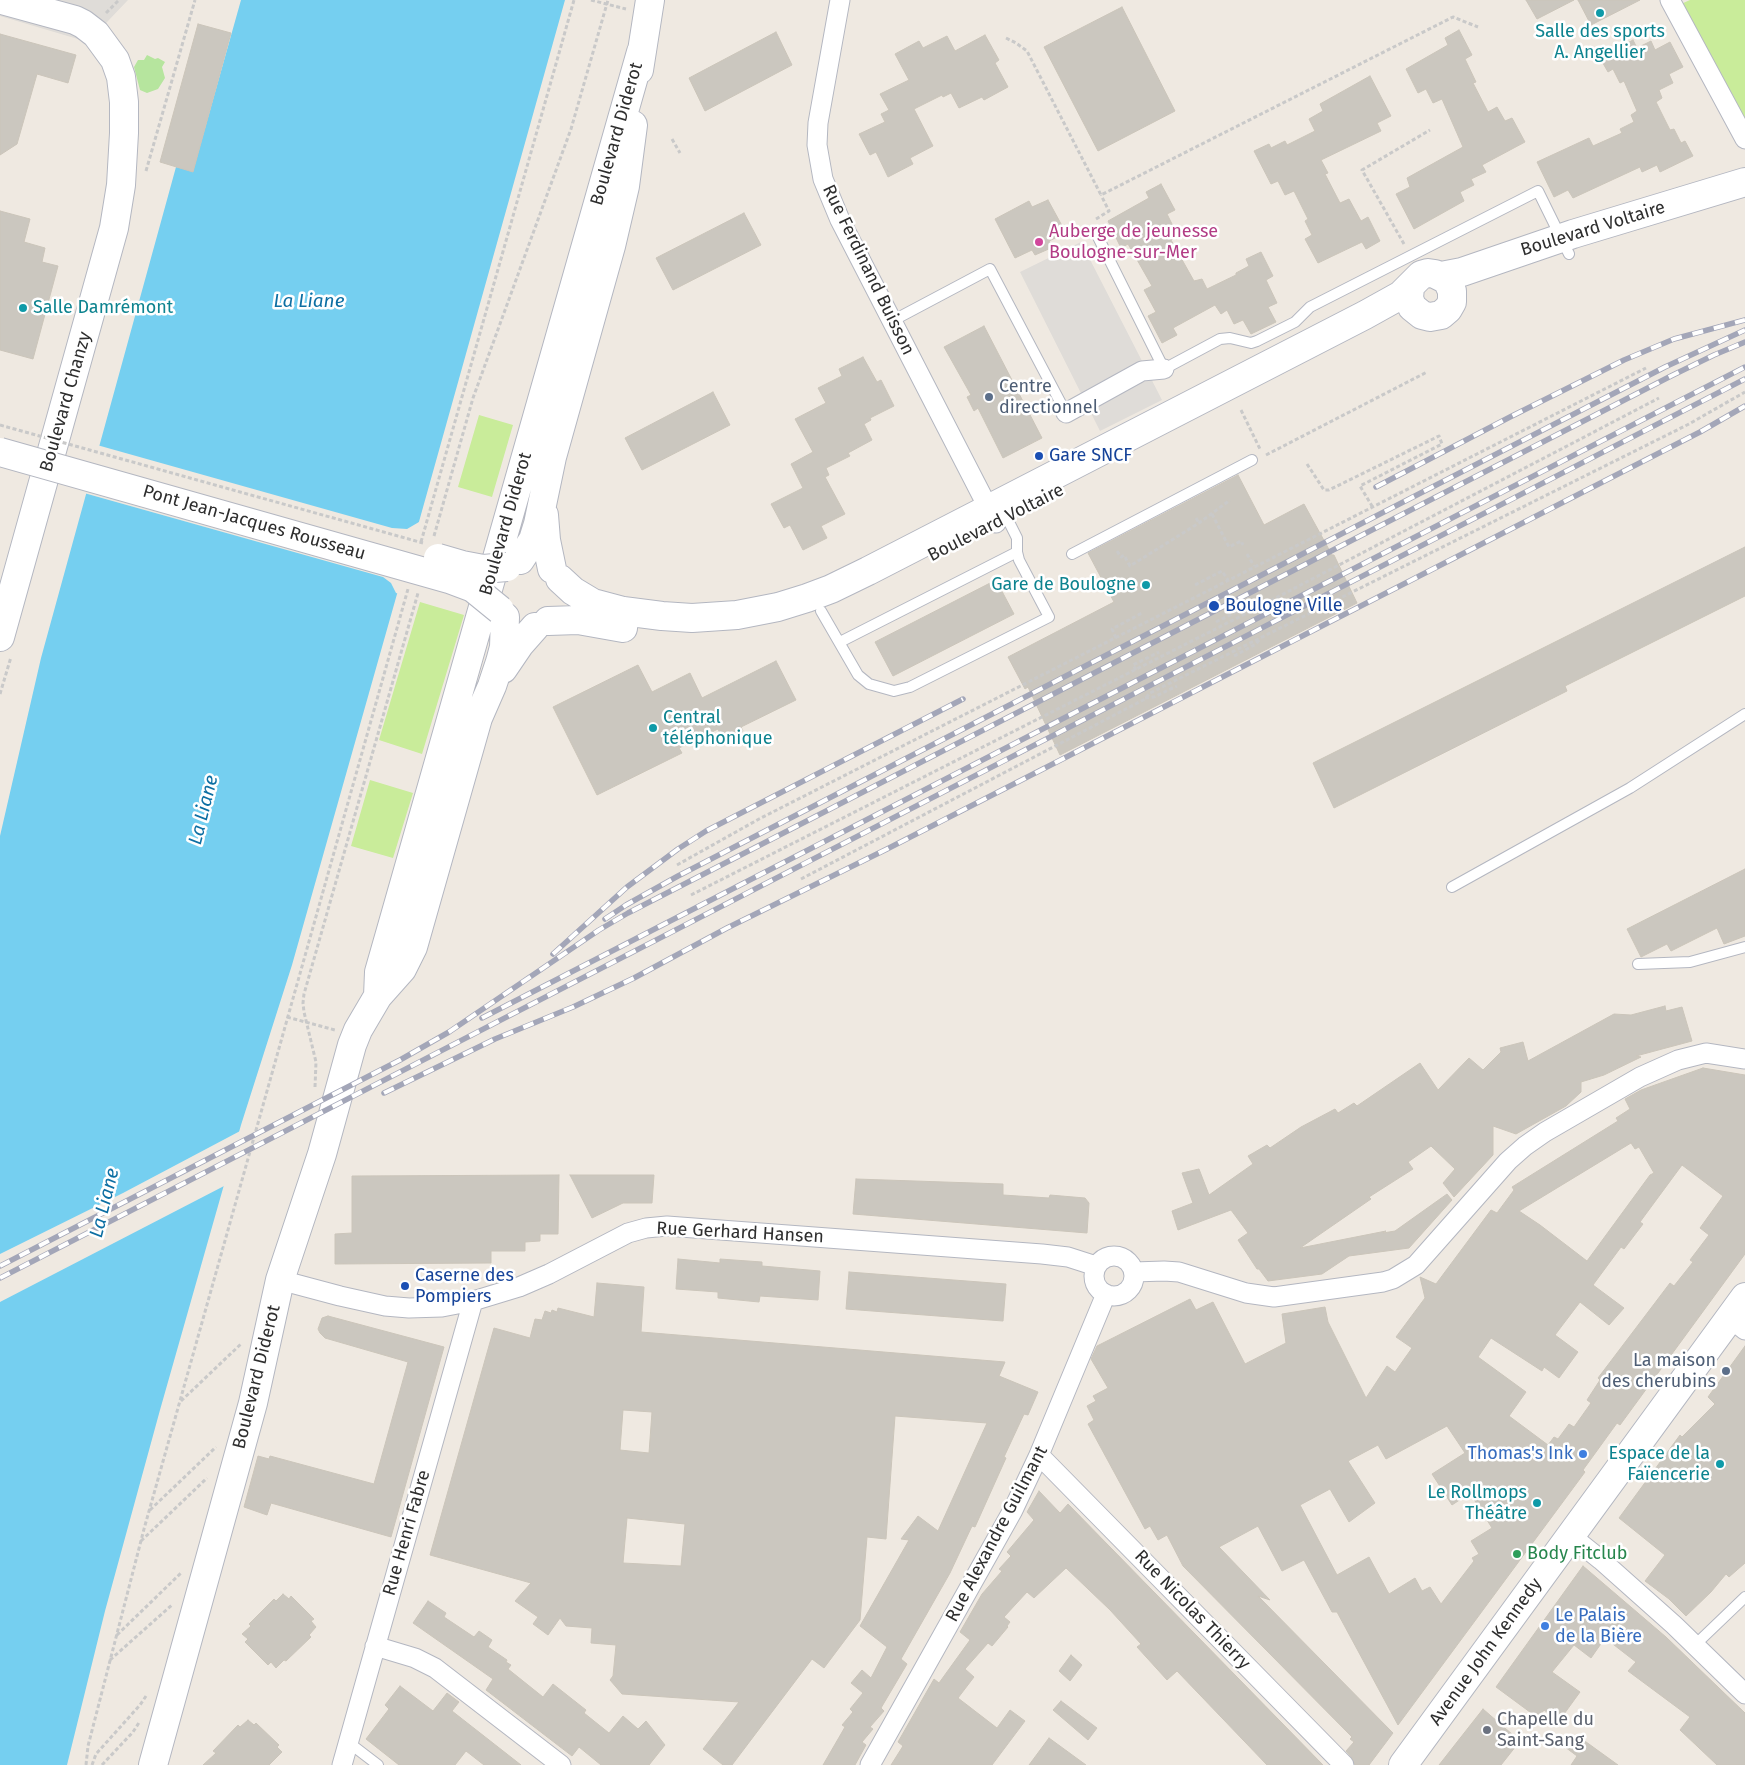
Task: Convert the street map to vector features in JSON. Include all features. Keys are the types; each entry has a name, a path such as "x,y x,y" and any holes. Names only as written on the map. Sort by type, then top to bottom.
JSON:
{"street":[{"name":"Boulevard Chanzy","path":"0,637 107,254 121,184 124,133 121,77 115,60 96,34 75,20 2,0"},
{"name":"Rue Ferdinand Buisson","path":"840,0 818,123 818,159 826,189 892,321 998,513"},
{"path":"1670,0 1745,139"},
{"name":"Boulevard Diderot","path":"514,564 535,535 544,501 552,457 620,209 628,169 641,52 649,7"},
{"name":"Boulevard Diderot","path":"378,996 379,972 388,938 641,52"},
{"name":"Boulevard Voltaire","path":"556,574 573,591 587,600 623,611 692,618 747,614 788,604 831,589 998,513 1396,320 1418,313 1430,317 1439,316 1464,292 1565,246 1745,182"},
{"name":"Boulevard Voltaire","path":"542,624 578,620 651,633 705,635 760,628 788,622 822,611 867,590 998,513 1397,298 1404,276 1417,278 1423,274 1439,275 1462,272 1745,201"},
{"path":"1439,275 1447,280 1451,286 1452,302"},
{"path":"1404,276 1409,300 1412,307 1418,313"},
{"path":"1066,413 1142,371 1164,368"},
{"name":"Pont Jean-Jacques Rousseau","path":"0,434 462,565 483,569 514,564"},
{"name":"Pont Jean-Jacques Rousseau","path":"0,452 464,584 478,592 502,613"},
{"name":"Boulevard Diderot","path":"544,501 546,540 556,574"},
{"path":"537,560 556,574 563,592 562,604 555,615 542,624 519,625 502,613 496,600 495,591 499,578 514,564 537,560"},
{"name":"Boulevard Diderot","path":"153,1765 253,1403 280,1280 322,1154 352,1045 361,1024 378,996 402,968 413,947 475,729 492,686 504,647 502,613"},
{"name":"Boulevard Diderot","path":"492,686 516,649 542,624"},
{"path":"1134,1272 1179,1272 1246,1294 1266,1297 1280,1297 1393,1279 1416,1265 1494,1176 1525,1146 1545,1132 1640,1077 1678,1060 1706,1053 1745,1058"},
{"name":"Rue Gerhard Hansen","path":"280,1280 340,1296 399,1308 442,1306 473,1301 519,1287 549,1274 628,1233 657,1226 1042,1254 1068,1257 1096,1266"},
{"path":"1115,1256 1126,1260 1134,1272 1133,1283 1126,1292 1116,1296 1106,1294 1096,1284 1094,1273 1096,1266 1104,1258 1115,1256"},
{"name":"Rue Alexandre Guilmant","path":"870,1765 1013,1510 1039,1455 1106,1294"},
{"name":"Rue Henri Fabre","path":"342,1765 473,1301"},
{"name":"Avenue John Kennedy","path":"1411,1762 1571,1536 1740,1315"},
{"name":"Rue Nicolas Thierry","path":"1039,1455 1344,1765"},
{"path":"1571,1536 1601,1560 1695,1645 1745,1694"},
{"path":"375,1646 415,1658 435,1668 561,1765"}],"lane":[{"path":"1096,234 1164,368 1220,340 1230,338 1251,343 1257,341 1295,322 1310,307 1404,276 1411,256 1538,191 1565,246"},
{"path":"1425,248 1439,275"},
{"path":"892,321 990,270 1066,413"},
{"path":"1072,554 1252,460"},
{"path":"822,611 858,675 869,684 894,691 902,690 1049,618 1019,560 1017,538 998,513"},
{"path":"840,642 1017,552"},
{"path":"1452,886 1630,788 1745,714"},
{"path":"1638,964 1690,962 1745,947"},
{"path":"1695,1645 1745,1597"},
{"path":"348,1742 378,1765"}],"path":[{"path":"420,546 574,0"},
{"path":"591,0 649,7"},
{"path":"0,425 431,543 472,398 570,129 607,2"},
{"path":"1006,38 1027,51 1100,194 1453,17 1478,27"},
{"path":"1411,256 1362,170 1430,130"},
{"path":"672,139 680,153"},
{"path":"677,865 759,819 1646,368"},
{"path":"1241,410 1264,456 1427,372"},
{"path":"801,879 1145,698 1150,693 1689,424 1745,392"},
{"path":"691,895 1136,670 1659,398"},
{"path":"1307,464 1324,490 1329,490 1439,436 1442,444 1360,486 1372,506"},
{"path":"1118,551 1120,557 1124,555 1130,566 1199,523 1230,500"},
{"path":"1212,514 1229,547 1241,541 1243,545"},
{"path":"1196,518 1199,523"},
{"path":"1247,554 1254,566"},
{"path":"1194,585 1222,571 1228,580"},
{"path":"86,1765 88,1746 140,1541 409,584"},
{"path":"314,1094 316,1062 306,1022 303,1003 304,994 419,589"},
{"path":"1216,622 1242,609 1245,614"},
{"path":"1116,638 1112,629 1142,613"},
{"path":"1234,656 1256,644 1260,639"},
{"path":"1136,670 1133,666 1159,652"},
{"path":"1145,698 1154,697 1177,686"},
{"path":"287,1017 338,1031"},
{"path":"180,1402 244,1341 242,1348"},
{"path":"214,1456 219,1439"},
{"path":"149,1510 217,1447"},
{"path":"205,1487 210,1470"},
{"path":"140,1541 208,1477"},
{"path":"116,1636 181,1572 179,1580"},
{"path":"171,1613 175,1596"},
{"path":"110,1660 173,1604"},
{"path":"147,1703 149,1688"},
{"path":"92,1765 96,1754 140,1705 147,1693"},
{"path":"102,1765 133,1732 143,1715"}],"green space":[{"path":"1690,0 1745,0 1745,127 1681,4"},
{"path":"147,55 165,62 162,67 165,78 158,89 147,93 140,90 134,67 138,60 144,60"},
{"path":"479,415 513,425 492,497 458,487"},
{"path":"420,602 464,615 422,754 379,740"},
{"path":"370,780 413,793 393,858 351,846"}],"shaded area":[{"path":"0,0 128,0 88,42 0,16"},
{"path":"1081,242 1162,400 1100,431 1020,272"}],"water":[{"name":"La Liane","path":"241,0 565,0 415,536 292,965 241,1125 160,1410 105,1611 67,1765 0,1765 0,836 41,658 176,167 193,171"}],"pier":[{"path":"97,445 392,528 407,529 419,522 421,523 400,594 396,593 391,583 383,577 84,493"},
{"path":"242,1130 226,1185 0,1302 0,1254 123,1193"}],"building":[{"path":"1526,0 1574,0 1537,19"},
{"name":"Salle des sports A. Angellier","path":"1578,0 1640,0 1591,25"},
{"path":"1122,7 1175,111 1098,151 1044,47"},
{"path":"198,24 231,33 193,172 160,162"},
{"path":"1459,30 1472,55 1465,59 1476,82 1473,83 1488,112 1497,107 1505,121 1512,118 1525,142 1482,165 1486,172 1471,179 1474,185 1460,192 1464,201 1414,229 1396,194 1410,187 1407,178 1463,147 1442,99 1433,103 1426,89 1418,93 1406,69 1448,45 1445,38"},
{"path":"776,32 792,65 705,111 689,78"},
{"path":"0,34 76,55 68,83 37,74 17,144 0,155"},
{"path":"985,35 999,60 995,63 1008,87 984,100 982,97 959,108 951,93 943,97 942,95 914,109 933,146 910,158 913,164 888,177 876,152 870,155 859,134 885,122 881,114 889,110 880,94 909,80 895,54 919,41 923,48 947,36 955,51"},
{"path":"1633,40 1637,48 1651,41 1655,50 1670,42 1683,67 1669,74 1673,83 1659,90 1662,98 1656,102 1670,130 1674,129 1681,143 1685,141 1693,156 1660,172 1657,165 1642,172 1640,167 1573,198 1568,190 1554,197 1537,162 1589,138 1593,146 1622,133 1620,129 1634,122 1631,115 1637,111 1624,81 1620,83 1613,69 1608,72 1600,58"},
{"path":"1370,76 1391,116 1377,123 1381,131 1321,160 1328,173 1325,174 1340,203 1349,199 1361,221 1368,217 1380,241 1366,249 1362,242 1318,263 1305,239 1312,235 1305,221 1308,219 1294,191 1285,195 1278,181 1271,184 1254,151 1269,144 1271,148 1285,141 1287,145 1315,131 1309,119 1323,111 1320,104"},
{"path":"1161,184 1175,210 1167,214 1178,236 1171,240 1194,281 1202,279 1207,289 1236,275 1236,273 1249,266 1246,259 1261,252 1273,276 1266,280 1277,303 1268,307 1276,322 1251,334 1243,320 1234,324 1227,310 1221,314 1215,305 1173,328 1177,335 1162,343 1148,316 1156,312 1144,290 1152,286 1128,244 1121,248 1108,221 1149,198 1146,192"},
{"path":"1048,200 1066,233 1049,241 1051,248 1035,255 1032,250 1015,258 995,219 1029,201 1032,207"},
{"name":"Salle Damrémont","path":"0,211 30,219 24,242 45,248 42,262 58,266 33,359 0,350"},
{"path":"744,213 761,245 673,290 656,258"},
{"path":"984,326 1042,438 1003,458 978,408 974,411 967,397 971,395 944,347"},
{"path":"863,357 877,382 881,380 894,406 870,418 871,420 864,424 872,440 848,453 850,456 826,468 829,475 825,477 845,514 821,526 827,538 803,550 790,525 784,528 771,504 803,488 791,464 813,452 795,419 826,403 818,388 842,376 839,369"},
{"path":"713,392 730,425 642,470 625,438"},
{"path":"1238,475 1264,525 1304,504 1332,555 1334,555 1357,603 1060,755 1028,687 1025,689 1008,657 1114,602 1088,553"},
{"path":"1745,547 1745,596 1565,686 1567,691 1334,808 1313,763"},
{"path":"996,580 1014,614 893,676 875,642"},
{"name":"Central téléphonique","path":"776,661 796,700 741,727 743,731 723,741 718,729 679,748 682,753 597,795 553,707 638,665 652,692 690,673 702,698"},
{"path":"1745,869 1745,936 1724,944 1717,928 1671,951 1667,944 1641,957 1627,929"},
{"path":"1665,1006 1666,1011 1682,1007 1692,1041 1636,1056 1641,1057 1604,1075 1581,1082 1581,1092 1566,1106 1516,1134 1493,1126 1493,1155 1454,1197 1443,1183 1455,1169 1431,1146 1408,1162 1413,1169 1369,1197 1371,1199 1300,1248 1386,1231 1383,1233 1395,1231 1447,1194 1452,1200 1409,1248 1349,1256 1322,1274 1268,1281 1257,1269 1238,1240 1248,1233 1231,1210 1178,1230 1172,1211 1193,1203 1182,1173 1199,1169 1209,1195 1253,1164 1248,1156 1267,1145 1270,1148 1301,1127 1335,1109 1338,1113 1354,1103 1357,1106 1420,1063 1438,1090 1469,1058 1483,1070 1501,1052 1500,1048 1523,1042 1528,1061 1614,1014 1631,1015"},
{"path":"1703,1068 1745,1075 1745,1254 1620,1425 1617,1423 1583,1470 1585,1472 1398,1725 1337,1612 1332,1612 1304,1560 1282,1571 1258,1526 1219,1547 1270,1600 1258,1596 1393,1733 1369,1765 1355,1765 1346,1751 1354,1742 1350,1739 1352,1737 1183,1566 1167,1535 1158,1540 1150,1526 1145,1529 1088,1424 1094,1420 1087,1406 1096,1401 1093,1396 1108,1388 1091,1359 1097,1346 1190,1299 1196,1310 1213,1302 1245,1364 1286,1343 1282,1314 1325,1307 1328,1322 1366,1398 1387,1366 1395,1372 1412,1348 1396,1337 1425,1298 1420,1277 1436,1284 1491,1210 1497,1213 1514,1190 1512,1187 1618,1121 1616,1118 1630,1109 1625,1099 1641,1090","holes":["1631,1143 1635,1149 1639,1147 1654,1173 1650,1175 1587,1261 1519,1211","1682,1165 1723,1196 1700,1228 1709,1235 1690,1260 1693,1262 1674,1286 1670,1283 1598,1378 1600,1380 1587,1400 1591,1403 1574,1427 1569,1424 1558,1439 1554,1437 1548,1445 1509,1416 1526,1392 1478,1357 1491,1338 1542,1371 1544,1367 1559,1378 1578,1352 1555,1335 1580,1302 1609,1325 1624,1308 1593,1285 1621,1247 1624,1249 1643,1224 1640,1222","1447,1426 1465,1453 1432,1474 1452,1505 1470,1493 1492,1528 1471,1541 1479,1554 1472,1558 1474,1561 1441,1604 1430,1587 1422,1591 1415,1578 1389,1594 1369,1557 1337,1575 1300,1505 1330,1489 1349,1522 1375,1503 1348,1461 1378,1445 1386,1459"]},
{"path":"559,1175 558,1234 540,1234 540,1241 525,1242 525,1251 491,1251 491,1263 335,1264 335,1234 352,1233 352,1176"},
{"path":"570,1175 654,1175 652,1203 623,1203 592,1218"},
{"path":"856,1179 1003,1184 1003,1195 1049,1198 1050,1195 1085,1198 1089,1203 1087,1233 853,1214"},
{"path":"678,1259 720,1263 720,1259 762,1262 762,1266 820,1271 818,1300 760,1296 759,1302 718,1298 718,1292 676,1289"},
{"path":"849,1272 1006,1284 1003,1321 846,1309"},
{"path":"597,1283 644,1287 641,1332 1005,1362 999,1376 1038,1392 1028,1415 1024,1414 975,1527 972,1526 950,1573 901,1659 907,1664 881,1708 884,1711 870,1727 873,1729 862,1742 866,1745 855,1765 823,1765 845,1727 842,1725 853,1712 850,1709 863,1693 851,1683 862,1670 871,1678 887,1647 860,1626 909,1540 901,1539 918,1516 938,1531 987,1423 895,1416 886,1539 867,1537 860,1620 824,1668 812,1659 732,1765 723,1765 703,1749 739,1702 622,1694 610,1680 613,1676 616,1645 591,1643 592,1628 566,1626 560,1618 548,1635 533,1624 538,1617 515,1601 531,1583 430,1555 494,1328 530,1338 535,1319 542,1320 545,1311 551,1313 552,1310 557,1312 558,1308 594,1317","holes":["623,1410 652,1412 649,1453 620,1450","627,1518 685,1524 681,1566 623,1563"]},
{"path":"328,1316 444,1347 391,1537 271,1503 267,1515 244,1507 258,1456 269,1459 270,1456 374,1484 408,1362 325,1338 318,1329 322,1318"},
{"path":"1745,1346 1745,1563 1729,1577 1726,1574 1711,1592 1686,1616 1669,1599 1645,1581 1665,1555 1619,1518 1680,1435 1682,1437 1715,1404 1708,1397"},
{"path":"1039,1491 1060,1513 1068,1504 1323,1765 1267,1765 1177,1671 1167,1680 1137,1647 1141,1644 1110,1610 1066,1568 1034,1598 1027,1592 1004,1617 1010,1622 1008,1627 992,1646 988,1643 965,1669 974,1677 958,1698 997,1728 1010,1710 1025,1721 992,1765 891,1765 903,1746 898,1742 934,1679 939,1683 970,1640 960,1632 982,1594 1002,1571 999,1569 1011,1556 1007,1552 1034,1520 1027,1512"},
{"path":"1583,1566 1666,1637 1745,1713 1745,1765 1717,1765 1680,1730 1690,1717 1628,1671 1636,1662 1605,1638 1591,1658 1574,1645 1552,1672 1580,1692 1559,1721 1544,1710 1538,1718 1496,1687"},
{"path":"283,1594 289,1599 291,1596 314,1619 311,1621 316,1627 309,1635 311,1637 276,1668 271,1662 268,1665 245,1642 248,1639 242,1634 251,1626 249,1624 274,1599 276,1601"},
{"path":"428,1601 446,1613 444,1617 474,1637 479,1631 492,1640 488,1647 507,1660 506,1662 511,1665 508,1669 543,1697 553,1684 586,1710 584,1713 609,1733 623,1716 638,1729 646,1721 665,1745 649,1765 601,1765 579,1747 572,1756 486,1690 493,1679 413,1623"},
{"path":"1071,1655 1082,1665 1070,1681 1059,1671"},
{"path":"400,1686 433,1711 447,1693 459,1702 452,1711 521,1765 484,1765 466,1751 455,1765 399,1765 366,1739 389,1709 385,1705"},
{"path":"1061,1701 1097,1728 1088,1740 1053,1710"},
{"path":"1483,1709 1520,1741 1501,1765 1439,1765"},
{"path":"248,1720 254,1725 256,1723 279,1745 277,1747 282,1752 269,1765 203,1765 216,1753 213,1751 238,1725 240,1727"},
{"path":"1049,1738 1086,1765 1029,1765"},
{"path":"1582,1739 1618,1765 1571,1765 1577,1756 1561,1744"}],"railway":[{"path":"1376,487 1624,360 1674,339 1745,320"},
{"path":"605,919 678,876 1665,367 1745,330"},
{"path":"0,1266 400,1060 449,1032 599,930 628,913 1671,376 1745,342"},
{"path":"482,1018 1745,367"},
{"path":"0,1278 1745,379"},
{"path":"384,1093 495,1039 573,1007 634,978 727,928 887,849 1700,432 1745,406"},
{"path":"553,954 627,887 678,849 706,831 963,699"}],"place":[{"name":"Salle des sports A. Angellier","path":"1600,13"},
{"name":"Auberge de jeunesse Boulogne-sur-Mer","path":"1039,242"},
{"name":"Salle Damrémont","path":"23,308"},
{"name":"Centre directionnel","path":"989,397"},
{"name":"Gare SNCF","path":"1039,456"},
{"name":"Gare de Boulogne","path":"1146,585"},
{"name":"Boulogne Ville","path":"1214,606"},
{"name":"Central téléphonique","path":"653,728"},
{"name":"Caserne des Pompiers","path":"405,1286"},
{"name":"La maison des cherubins","path":"1726,1371"},
{"name":"Thomas's Ink","path":"1583,1454"},
{"name":"Espace de la Faïencerie","path":"1720,1464"},
{"name":"Le Rollmops Théâtre","path":"1537,1503"},
{"name":"Body Fitclub","path":"1517,1554"},
{"name":"Le Palais de la Bière","path":"1545,1626"},
{"name":"Chapelle du Saint-Sang","path":"1487,1730"}]}
